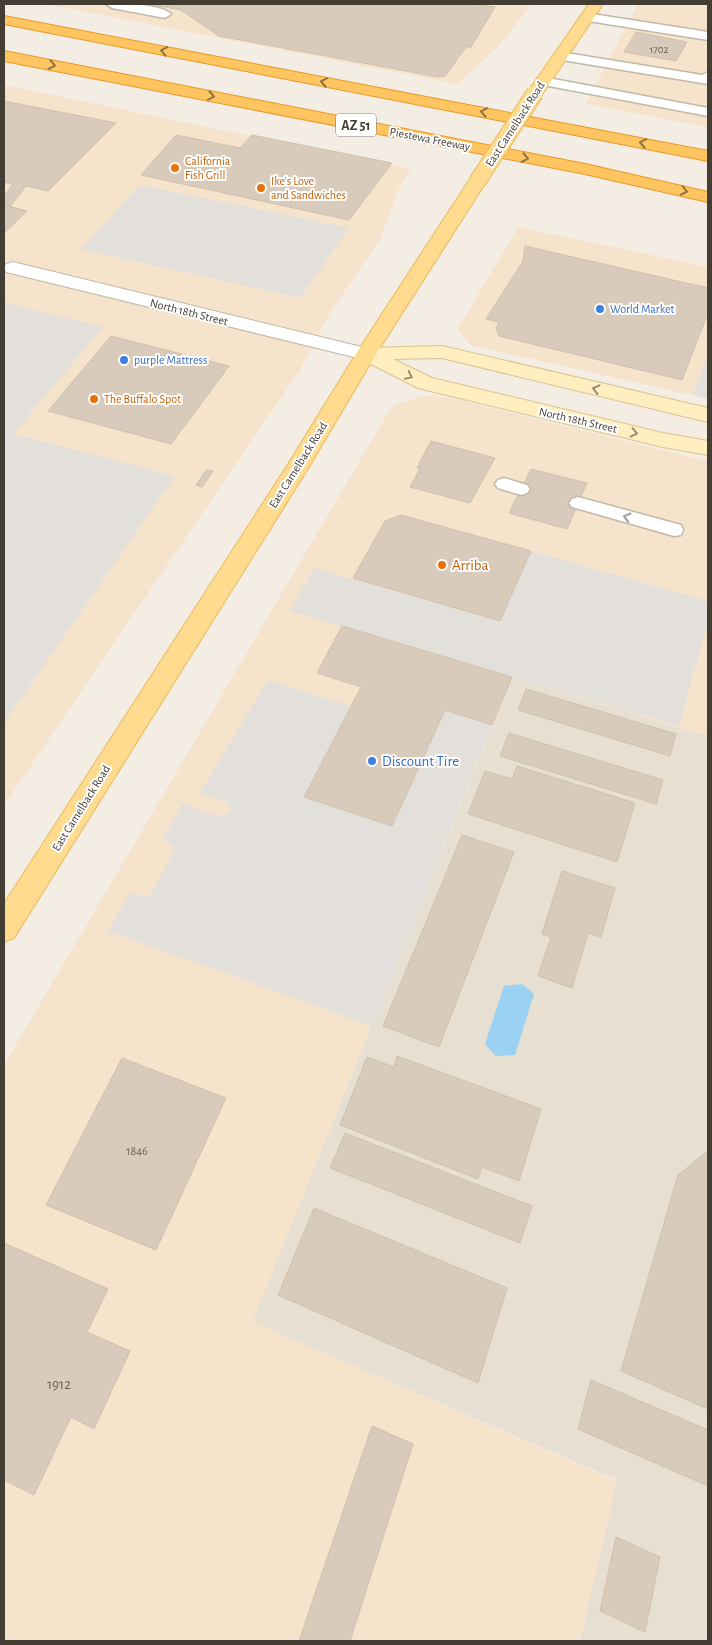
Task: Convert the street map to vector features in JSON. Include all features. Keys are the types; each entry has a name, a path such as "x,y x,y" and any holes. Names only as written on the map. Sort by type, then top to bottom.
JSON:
{"highway":[{"name":"AZ 51","path":"4,20 708,156"},
{"name":"Piestewa Freeway","path":"4,56 585,169 708,196"}],"main road":[{"name":"East Camelback Road","path":"4,929 291,478 366,354 539,87 596,4"},
{"name":"North 18th Street","path":"366,354 442,352 708,415"},
{"name":"North 18th Street","path":"366,354 425,383 663,440 708,448"}],"street":[{"name":"North 18th Street","path":"12,268 366,354"}],"lane":[{"path":"112,4 164,14"},
{"path":"586,17 708,36"},
{"path":"560,56 707,80 708,76"},
{"path":"539,87 708,112"},
{"path":"578,503 674,530"}],"shaded area":[{"path":"46,4 532,4 499,46 457,84"},
{"path":"638,4 708,4 708,127 586,104"},
{"path":"4,85 411,169 399,188 380,240 333,308 299,371 4,805"},
{"path":"140,185 349,228 300,298 81,249"},
{"name":"World Market","path":"518,227 708,267 708,357 692,395 470,345 458,329"},
{"path":"4,303 103,327 13,434 175,476 4,723"},
{"path":"708,357 708,399 692,395"},
{"path":"423,396 436,396 462,401 708,461 708,736 512,677 252,1322 617,1481 580,1641 4,1641 4,1065 385,418 393,407"},
{"path":"531,551 708,601 708,621 679,726 290,611 314,568 500,621"},
{"path":"512,677 708,736 708,1641 580,1641 617,1480 252,1322"},
{"path":"268,680 351,706 304,797 392,826 445,710 492,725 372,1026 108,931 130,893 149,897 175,849 163,840 182,804 220,817 231,812 227,802 200,793"}],"water":[{"path":"522,984 534,994 515,1055 496,1056 485,1044 504,986"}],"building":[{"path":"149,4 471,4 495,7 471,47 466,47 445,76 438,77 219,36 181,10"},
{"path":"636,32 687,42 676,61 624,52"},
{"path":"4,101 116,123 48,191 26,186 10,207 4,205 4,196 13,184 4,182"},
{"path":"176,135 240,148 252,135 392,163 349,220 141,175"},
{"path":"4,205 27,211 4,233"},
{"name":"World Market","path":"525,246 708,288 708,313 682,380 499,336 496,328 499,322 486,319 523,261"},
{"path":"111,336 229,366 171,444 48,411"},
{"path":"431,441 495,458 470,503 410,487 420,469 417,468"},
{"path":"531,469 587,483 567,529 509,513"},
{"path":"206,470 213,471 202,487 196,485"},
{"name":"Arriba","path":"401,515 531,551 500,621 353,578 385,521"},
{"name":"Discount Tire","path":"342,626 512,677 492,725 445,710 392,826 304,797 361,687 317,673"},
{"path":"526,689 676,734 670,756 518,710"},
{"path":"509,733 663,780 656,804 500,756"},
{"path":"517,766 635,803 617,862 468,814 485,771 512,779"},
{"path":"462,835 514,852 439,1047 383,1026"},
{"path":"562,871 615,888 601,937 588,933 572,988 538,976 551,937 542,934"},
{"path":"397,1056 541,1109 519,1181 482,1167 478,1179 340,1125 367,1057 394,1067"},
{"path":"122,1058 226,1098 156,1250 46,1205"},
{"path":"345,1133 532,1206 520,1243 330,1168"},
{"path":"708,1151 708,1409 621,1371 678,1175"},
{"path":"314,1208 507,1288 478,1383 278,1295"},
{"path":"4,1243 108,1289 87,1332 130,1351 94,1429 71,1417 34,1495 4,1480"},
{"path":"591,1380 708,1430 708,1486 578,1429"},
{"path":"372,1426 413,1444 350,1641 299,1641"},
{"path":"616,1537 660,1557 645,1632 600,1611"}],"place":[{"name":"California Fish Grill","path":"175,168"},
{"name":"Ike's Love and Sandwiches","path":"261,188"},
{"name":"World Market","path":"600,309"},
{"name":"purple Mattress","path":"124,360"},
{"name":"The Buffalo Spot","path":"94,399"},
{"name":"Arriba","path":"442,565"},
{"name":"Discount Tire","path":"372,761"}]}
